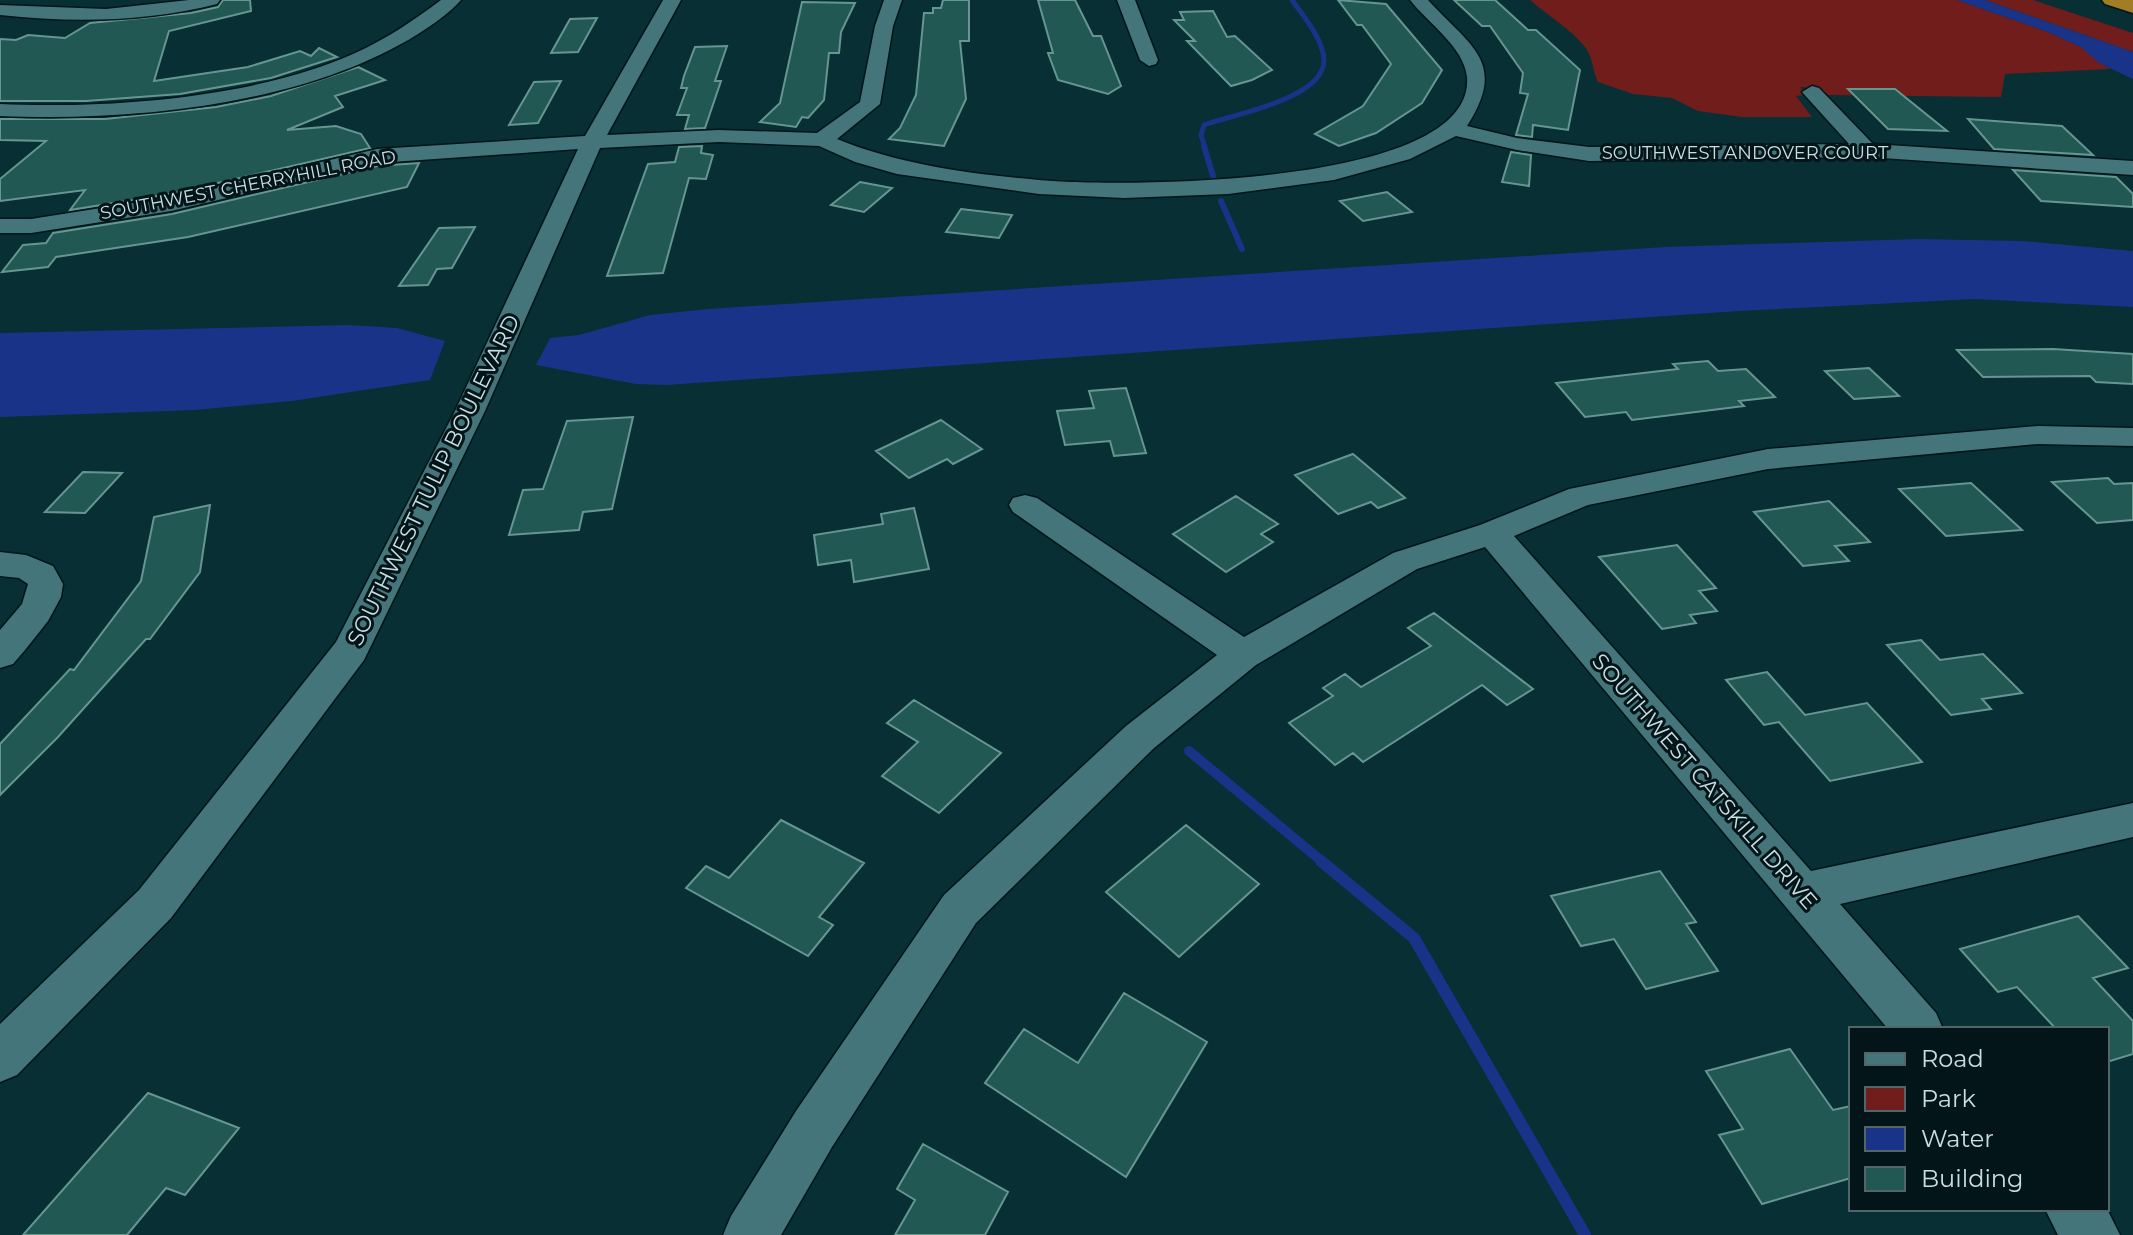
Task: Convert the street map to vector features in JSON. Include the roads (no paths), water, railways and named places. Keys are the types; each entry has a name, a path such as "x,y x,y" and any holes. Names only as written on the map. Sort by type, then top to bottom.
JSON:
{"highway":[{"path":"2112,0 2133,7"}],"street":[{"path":"0,10 26,13 135,13 211,0"},
{"path":"0,110 123,109 242,93 315,77 373,53 418,29 452,0"},
{"name":"SOUTHWEST TULIP BOULEVARD","path":"0,1058 155,904 351,650 470,411 592,142 672,0"},
{"path":"822,140 870,104 884,26 893,0"},
{"path":"1126,0 1149,60"},
{"path":"822,140 897,167 1039,187 1124,191 1228,187 1334,173 1402,154 1454,129 1471,103 1477,80 1476,69 1464,47 1419,0"},
{"path":"0,24 26,13"},
{"path":"1812,92 1867,150"},
{"name":"SOUTHWEST ANDOVER COURT","path":"1454,129 1517,144 1589,154 1867,150 2133,168"},
{"name":"SOUTHWEST CHERRYHILL ROAD","path":"0,226 31,226 171,204 377,156 719,136 822,140"},
{"path":"750,1235 814,1129 960,909 1140,737 1243,655 1405,561 1492,533 1580,496 1768,459 2038,435 2133,437"},
{"path":"1025,505 1243,655"},
{"name":"SOUTHWEST CATSKILL DRIVE","path":"1492,533 1917,1027"},
{"path":"0,564 22,565 34,571 47,584 48,592 31,618 0,654"},
{"path":"1801,893 2133,820"},
{"path":"2074,1211 2093,1235"}],"water":[{"path":"1957,0 1985,0 2133,52 2133,79 2099,63 2081,47 2048,32"},
{"path":"1917,239 2023,241 2133,251 2133,307 1975,299 1739,311 667,385 636,384 536,365 550,338 579,335 650,315 708,309 1665,247"},
{"path":"349,325 397,328 445,341 430,380 292,401 195,410 0,417 0,333"}],"waterway":[{"path":"1205,148 1201,135 1204,125 1294,95 1320,74 1324,60 1320,44 1292,0"},
{"path":"1204,146 1213,176"},
{"path":"1221,201 1242,249"},
{"path":"1189,751 1324,863"},
{"path":"1321,861 1414,938 1585,1235"}]}
